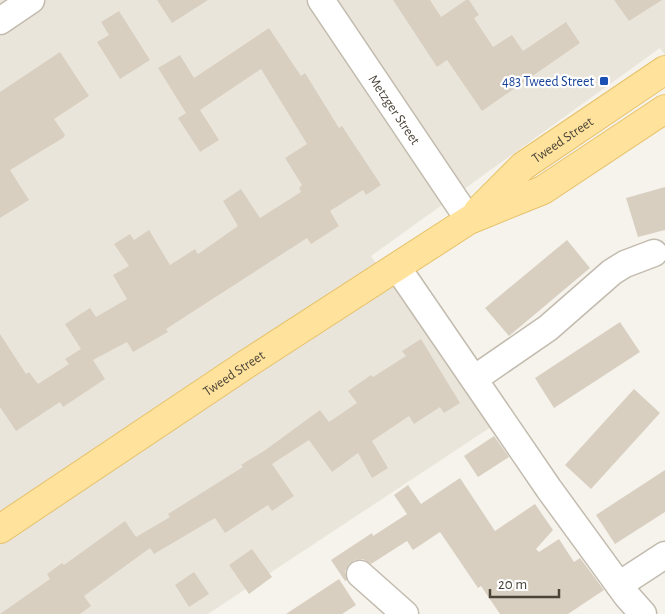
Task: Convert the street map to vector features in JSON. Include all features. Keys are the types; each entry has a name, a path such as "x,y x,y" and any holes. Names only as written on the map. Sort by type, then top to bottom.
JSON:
{"main road":[{"name":"Tweed Street","path":"470,220 523,166 654,78"},
{"name":"Tweed Street","path":"0,530 248,363 470,220 543,190 664,111"}],"street":[{"path":"0,21 31,0"},
{"name":"Metzger Street","path":"321,0 470,220"},
{"path":"654,78 664,111"},
{"path":"474,379 548,328 612,272 625,264 654,253"},
{"path":"397,267 626,602 665,555"},
{"path":"360,574 405,614"}],"shaded area":[{"path":"0,0 665,0 665,55 660,48 371,256 494,425 208,614 0,614"}],"building":[{"path":"157,0 208,0 172,23"},
{"path":"393,0 430,0 441,17 466,0 469,0 479,15 474,18 493,47 512,35 523,51 566,22 580,43 482,111 447,60 437,67"},
{"path":"614,0 662,0 629,21"},
{"path":"119,11 150,60 120,79 97,42 109,35 101,22"},
{"path":"269,28 301,76 305,73 339,128 342,126 381,185 366,195 363,190 330,211 339,226 311,244 307,238 166,329 168,332 133,352 127,342 93,360 105,379 63,407 60,402 16,431 0,407 0,334 26,374 29,372 38,384 69,364 65,359 81,349 65,324 90,308 96,317 127,299 113,275 129,266 114,244 130,234 134,240 149,230 170,265 195,249 198,254 238,226 223,201 241,189 260,218 301,192 299,188 302,185 285,158 307,144 261,69 200,110 219,140 200,152 178,118 186,113 158,68 180,55 194,78"},
{"path":"60,52 89,96 54,119 65,135 63,138 10,170 29,200 0,218 0,92"},
{"path":"665,187 665,230 638,237 626,198"},
{"path":"567,240 590,268 509,336 485,308"},
{"path":"620,322 640,352 554,408 535,378"},
{"path":"421,339 460,403 444,413 440,407 414,424 409,416 372,441 388,468 372,478 358,453 332,472 309,440 272,464 294,496 272,511 268,505 225,533 215,518 154,554 150,548 84,596 91,606 80,614 0,614 50,579 47,574 62,563 64,565 125,521 136,537 170,517 168,514 243,467 241,465 264,451 320,410 329,422 357,403 348,391 371,375 373,377 406,356 402,351"},
{"path":"634,389 660,413 591,489 565,465"},
{"path":"494,436 509,457 478,477 464,456"},
{"path":"665,470 665,512 615,544 596,515"},
{"path":"460,478 495,531 535,504 553,530 536,549 539,552 559,539 574,562 580,558 604,590 568,614 500,614 481,586 478,588 440,532 413,550 407,541 371,564 363,559 355,560 349,564 345,571 347,580 345,581 331,560 372,533 373,536 407,514 394,495 408,485 421,504"},
{"path":"252,549 272,577 249,594 229,565"},
{"path":"194,572 209,594 189,607 175,585"},
{"path":"339,579 356,605 342,614 286,614"}],"place":[{"name":"483 Tweed Street","path":"604,81"}]}
